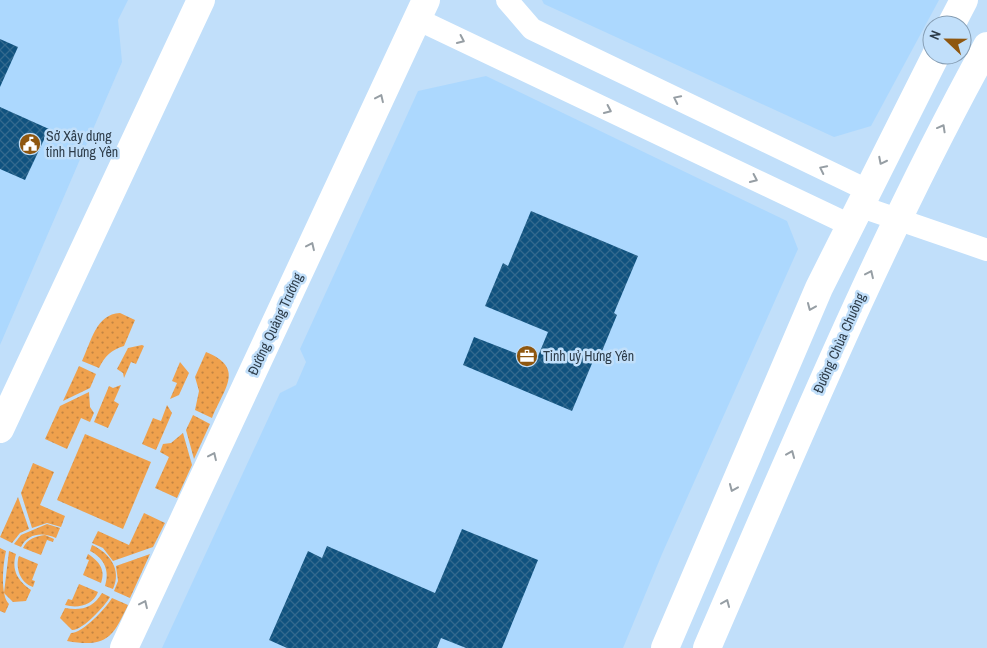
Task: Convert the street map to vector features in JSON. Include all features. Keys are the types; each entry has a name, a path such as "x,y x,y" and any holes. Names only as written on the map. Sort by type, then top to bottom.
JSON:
{"main road":[{"path":"0,429 201,0"},
{"path":"956,15 964,0"},
{"name":"Đường Quảng Trường","path":"124,648 422,9"},
{"name":"Đường Chùa Chuông","path":"706,648 846,325 937,136 987,46"},
{"path":"665,648 819,288 931,65"},
{"path":"720,519 756,534"}],"street":[{"path":"507,0 532,29 859,207"},
{"path":"422,9 859,207 987,250"}],"shaded area":[{"path":"0,0 128,0 118,20 122,62 0,345"},
{"path":"542,0 939,0 931,15 922,15 922,32 871,126 834,137 544,4"},
{"name":"Tỉnh uỷ Hưng Yên","path":"486,76 787,221 798,249 662,554 623,648 162,648 280,393 296,385 306,362 300,349 418,91"},
{"path":"120,313 135,320 124,346 115,349 109,354 99,368 82,361 95,330 105,318"},
{"path":"144,346 136,364 131,362 124,378 123,373 117,369 128,348"},
{"path":"206,352 218,358 225,365 228,372 226,388 212,418 195,410 199,391 195,377"},
{"path":"180,362 189,373 179,395 170,399 177,383 172,381"},
{"path":"79,366 96,374 90,388 63,401"},
{"path":"121,385 114,401 119,404 108,428 94,422 109,386 113,388"},
{"path":"89,392 90,407 94,413 90,422 81,418 67,449 45,439 60,406"},
{"path":"167,405 172,413 156,450 142,444 153,418 161,421"},
{"path":"193,415 210,424 194,459 186,430"},
{"path":"183,433 192,465 177,498 155,488 169,457 160,452 163,444 171,443"},
{"path":"85,434 151,462 123,529 57,500"},
{"path":"33,463 54,472 40,505 65,516 61,527 47,523 32,528 21,493"},
{"path":"18,497 29,529 20,533 12,543 0,537"},
{"path":"144,513 165,523 153,547 113,561 103,548 92,543 98,531 129,545"},
{"path":"47,524 60,528 56,538 36,535 24,542 21,547 14,544 21,535"},
{"path":"45,535 54,539 53,542 47,540 41,555 23,548 32,538"},
{"path":"92,545 109,557 113,563 116,575 113,589 105,586 107,575 105,565 99,557 90,551"},
{"path":"0,548 6,551 3,587 9,604 5,613 0,611"},
{"path":"9,551 16,554 14,565 19,579 31,590 26,601 13,602 4,593"},
{"path":"88,554 102,570 101,583 83,575 89,560 86,559"},
{"path":"150,554 130,598 114,591 118,581 116,566"},
{"path":"19,556 38,564 32,580 35,581 33,587 25,582 18,570"},
{"path":"79,584 98,592 96,596 84,605 65,605 68,599 72,600"},
{"path":"102,593 110,597 98,612 81,627 72,630 60,618 65,608 81,609 91,605"},
{"path":"112,598 128,605 118,625 107,638 91,643 67,641 71,633 88,625"}],"building":[{"path":"0,39 18,47 0,87"},
{"name":"Sở Xây dựng tỉnh Hưng Yên","path":"0,107 49,129 25,180 0,169"},
{"path":"531,211 638,256 614,313 617,315 600,356 596,354 572,411 463,365 474,337 536,361 548,332 485,306 503,263 508,266"},
{"path":"462,529 538,560 502,648 466,648 441,638 437,648 287,648 269,640 308,551 322,558 327,546 435,593"}],"place":[{"name":"Sở Xây dựng tỉnh Hưng Yên","path":"30,144"},
{"name":"Tỉnh uỷ Hưng Yên","path":"527,356"}]}
